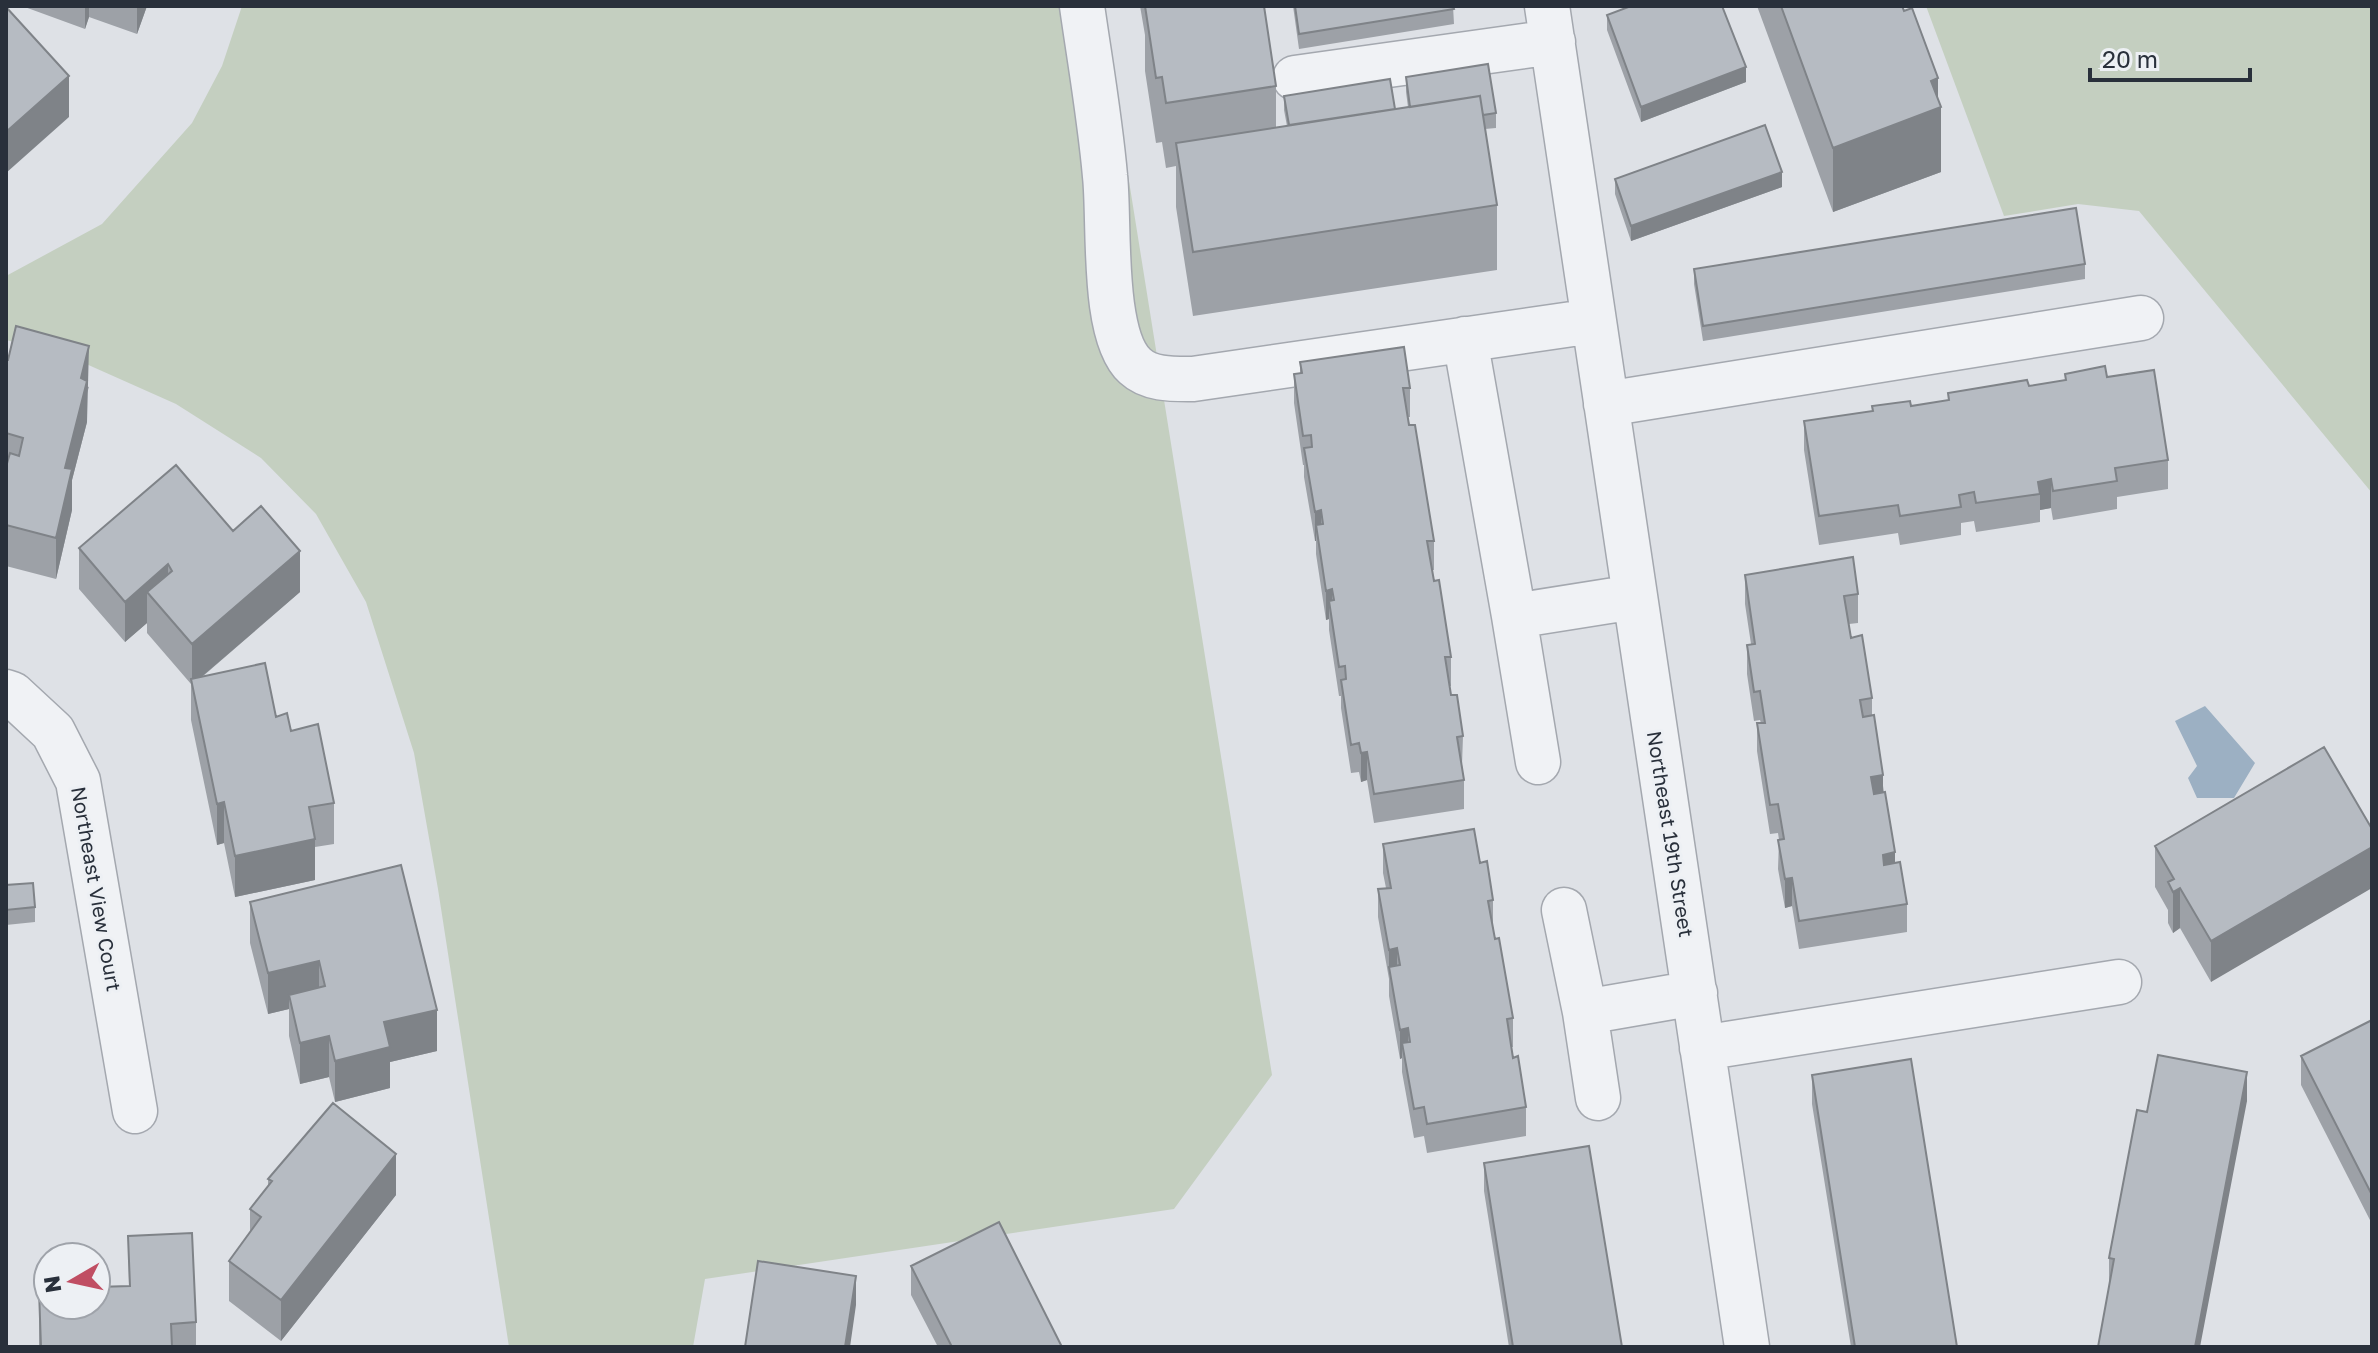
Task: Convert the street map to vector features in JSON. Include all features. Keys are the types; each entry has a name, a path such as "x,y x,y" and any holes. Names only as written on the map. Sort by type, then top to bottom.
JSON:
{"street":[{"path":"1082,6 1106,176 1111,304 1122,345 1135,366 1159,379 1193,379 1593,321"},
{"path":"1295,78 1550,24"},
{"name":"Northeast 19th Street","path":"1550,24 1747,1347"},
{"path":"1606,404 2141,318"},
{"path":"1465,339 1538,762"},
{"path":"1514,616 1634,597"},
{"name":"Northeast View Court","path":"6,692 53,732 78,781 135,1111"},
{"path":"1564,910 1585,1012 1598,1098"},
{"path":"1702,1048 2119,982"},
{"path":"1585,1012 1695,993"}],"green space":[{"path":"242,6 1101,6 1272,1075 1174,1209 705,1279 693,1347 509,1347 414,753 366,602 316,514 261,458 176,404 66,355 6,340 6,276 102,224 192,123 222,66"},
{"path":"1926,6 2372,6 2372,493 2139,211 2078,204 2004,216"}],"water":[{"path":"2205,706 2255,763 2234,798 2197,798 2188,778 2197,766 2175,721"}],"building":[{"path":"1145,6 1264,6 1276,86 1166,103 1162,77 1156,78"},
{"path":"1295,6 1453,6 1454,9 1299,34"},
{"path":"1631,6 1722,6 1746,67 1641,107 1607,15"},
{"path":"1781,6 1902,6 1904,11 1912,8 1938,78 1931,81 1941,107 1833,148"},
{"path":"6,7 69,76 6,132"},
{"path":"1488,64 1496,113 1483,115 1480,96 1410,107 1406,77"},
{"path":"1390,79 1395,109 1289,125 1284,96"},
{"path":"1480,96 1497,205 1193,252 1176,143"},
{"path":"1765,125 1782,172 1631,226 1615,179"},
{"path":"2076,208 2085,264 1703,326 1694,269"},
{"path":"16,326 89,346 81,378 87,381 65,468 72,469 56,538 6,525 6,467 10,453 19,456 23,438 6,433 6,360"},
{"path":"1404,347 1410,388 1403,388 1409,425 1415,425 1434,541 1427,541 1434,581 1439,580 1451,657 1445,657 1451,695 1457,695 1463,736 1457,737 1464,780 1374,794 1367,752 1361,753 1359,743 1351,745 1341,680 1346,679 1345,666 1339,667 1329,601 1334,600 1332,589 1326,591 1316,525 1323,524 1321,510 1315,512 1304,448 1312,447 1311,435 1303,436 1294,374 1302,373 1300,362"},
{"path":"2105,366 2107,377 2154,370 2168,460 2115,468 2117,481 2053,491 2051,479 2038,482 2040,494 1976,503 1974,492 1959,495 1961,507 1900,516 1898,505 1819,516 1804,421 1873,411 1872,406 1910,401 1911,406 1949,400 1948,393 2027,380 2029,386 2066,380 2065,374"},
{"path":"176,465 233,531 261,506 300,551 192,644 147,592 172,571 168,564 125,602 79,548"},
{"path":"1853,557 1858,594 1844,596 1851,638 1862,635 1872,698 1860,700 1863,717 1874,715 1883,775 1871,777 1874,794 1885,792 1895,852 1883,855 1884,865 1900,862 1907,904 1799,921 1792,878 1785,879 1778,840 1784,839 1778,804 1770,805 1757,723 1765,723 1760,691 1754,692 1747,645 1755,644 1745,575"},
{"path":"265,663 276,717 287,713 291,731 318,724 334,803 309,807 315,839 235,856 224,802 217,804 191,679"},
{"path":"2324,747 2372,829 2372,847 2211,941 2180,888 2173,892 2168,882 2174,879 2155,846"},
{"path":"1474,829 1480,863 1487,861 1493,900 1488,901 1495,939 1499,938 1513,1018 1507,1019 1513,1058 1518,1056 1526,1107 1427,1124 1424,1107 1414,1109 1402,1043 1410,1042 1408,1028 1400,1030 1389,967 1400,965 1397,948 1389,950 1378,889 1391,888 1383,844"},
{"path":"401,865 437,1010 384,1022 390,1047 335,1061 329,1036 300,1043 289,995 325,986 319,961 268,973 250,902"},
{"path":"33,883 35,907 6,910 6,885"},
{"path":"2372,1020 2372,1195 2301,1056"},
{"path":"2158,1055 2247,1072 2195,1347 2098,1347 2114,1259 2109,1258 2137,1110 2147,1112"},
{"path":"1911,1059 1957,1347 1855,1347 1812,1075"},
{"path":"333,1103 396,1154 281,1300 229,1261 261,1217 250,1209 272,1181 268,1179"},
{"path":"1589,1146 1622,1347 1513,1347 1484,1163"},
{"path":"999,1222 1062,1347 952,1347 911,1266"},
{"path":"192,1233 196,1322 171,1324 172,1347 41,1347 40,1321 112,1321 112,1287 130,1286 128,1236"},
{"path":"758,1261 856,1276 845,1347 745,1347"}]}
